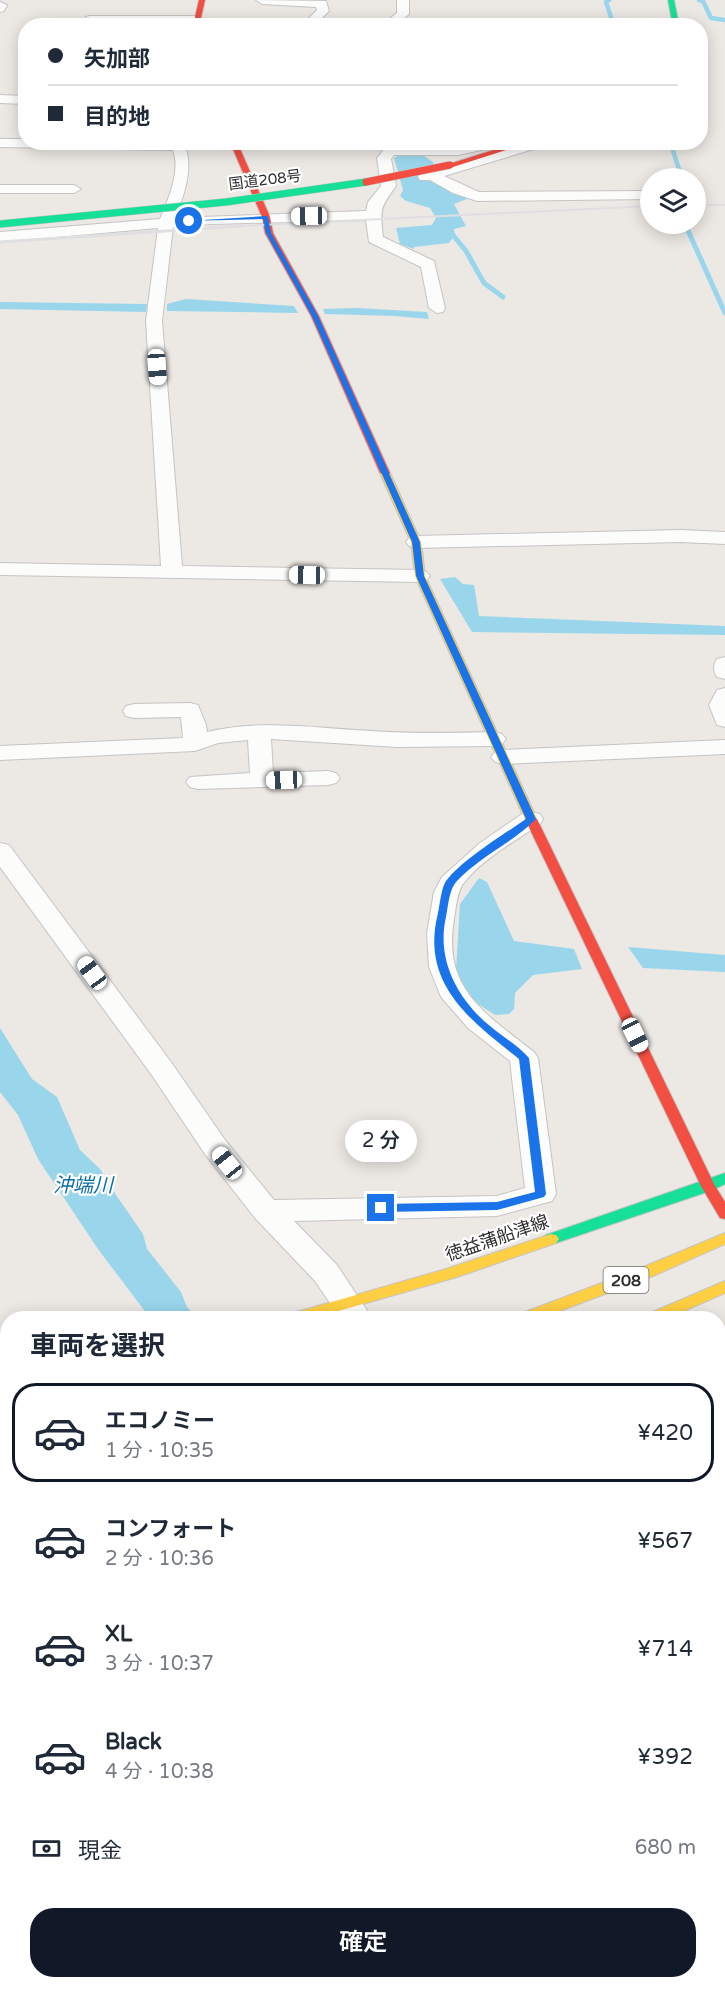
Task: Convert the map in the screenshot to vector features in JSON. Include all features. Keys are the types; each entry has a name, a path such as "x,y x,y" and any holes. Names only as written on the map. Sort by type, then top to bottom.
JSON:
{"main road":[{"path":"197,18 202,0"},
{"path":"672,1 675,18"},
{"path":"236,150 266,217 269,233 315,316 416,542 420,576 498,748 708,1186 725,1214"},
{"name":"国道208号","path":"0,224 282,195 373,182 441,171 504,150"},
{"name":"徳益蒲船津線","path":"344,1310 708,1186 725,1178"},
{"name":"208","path":"544,1311 646,1272 725,1238"},
{"path":"670,1311 725,1287"}],"street":[{"path":"262,0 322,4 323,11 315,18"},
{"path":"397,18 403,14 404,0"},
{"path":"0,99 18,100"},
{"path":"0,143 18,143"},
{"path":"172,573 154,321 166,222 179,189 183,158 180,150"},
{"path":"388,150 384,158 385,173 393,185"},
{"path":"430,150 465,150"},
{"path":"437,308 428,264 375,239 373,215 376,202 393,185 441,171 492,150"},
{"path":"441,171 458,190 480,197 640,195"},
{"path":"0,189 74,189"},
{"path":"0,237 166,222 373,215"},
{"path":"416,542 681,536 725,538"},
{"path":"0,569 420,576"},
{"path":"725,664 725,672"},
{"path":"725,695 720,705 725,720"},
{"path":"134,711 190,710 195,725 195,744"},
{"path":"0,753 195,744 208,736 294,733 498,748 725,747"},
{"path":"259,734 261,780"},
{"path":"198,782 328,778"},
{"path":"266,1211 497,1206 541,1194 524,1058 484,1026 456,997 445,971 440,951 440,923 450,884 480,856 531,819"},
{"path":"0,850 126,1020 214,1147 266,1211 326,1273 344,1310"}],"water":[{"path":"424,156 433,162 437,182 469,198 454,204 466,226 454,229 455,235 449,243 414,247 414,249 400,244 396,228 432,225 436,218 430,208 406,201 400,196 403,190 394,158"},
{"path":"186,299 294,306 298,313 167,311 167,304"},
{"path":"0,302 147,304 146,312 0,309"},
{"path":"357,308 427,312 429,319 325,314 323,309"},
{"path":"455,577 463,584 474,585 479,616 725,626 725,635 472,632 440,579"},
{"path":"479,878 487,882 514,941 574,949 582,969 533,975 515,993 514,1009 509,1014 495,1015 461,993 456,969 460,904"},
{"path":"628,947 725,955 725,972 643,968"},
{"name":"沖端川","path":"0,1028 32,1079 57,1097 80,1150 101,1170 143,1234 147,1249 181,1292 191,1311 145,1311 98,1249 38,1159 18,1115 0,1092"}],"waterway":[{"path":"609,0 606,2 611,18"},
{"path":"699,0 703,1 711,18 725,20"},
{"path":"673,150 679,168"},
{"path":"448,229 466,251 484,283 503,297"},
{"path":"690,234 725,313"}],"railway":[{"path":"706,205 725,205"},
{"path":"219,227 640,207"},
{"path":"0,242 241,226"}],"traffic: fast":[{"path":"671,0 674,18"},
{"path":"0,224 226,202 366,182"},
{"path":"551,1239 708,1186 725,1178"}],"traffic: slow":[{"path":"385,473 416,542 420,576 531,819"},
{"path":"544,1311 647,1272 725,1238"},
{"path":"320,1311 451,1273 551,1239"},
{"path":"670,1311 725,1287"}],"traffic: jam":[{"path":"198,18 202,0"},
{"path":"237,150 266,217 269,233 315,316 385,473"},
{"path":"450,165 501,150"},
{"path":"366,182 450,165"},
{"path":"531,819 708,1186 725,1214"}],"route":[{"path":"189,221 266,217 269,233 315,316 416,542 420,576 531,819 480,856 450,884 440,923 440,951 445,971 456,997 484,1026 524,1058 541,1194 497,1206 381,1208"}]}
